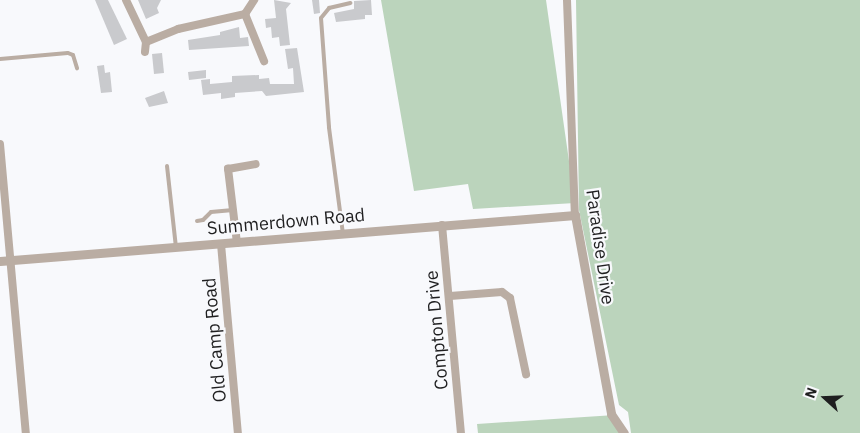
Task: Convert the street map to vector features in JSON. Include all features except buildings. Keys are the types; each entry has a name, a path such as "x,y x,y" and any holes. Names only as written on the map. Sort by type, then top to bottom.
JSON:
{"street":[{"path":"126,0 146,42 145,52"},
{"path":"146,42 178,29 245,14 254,0"},
{"name":"Paradise Drive","path":"567,0 576,215 611,414 624,433"},
{"path":"245,14 264,61"},
{"path":"0,144 12,260 26,433"},
{"path":"237,243 228,168 256,164"},
{"name":"Summerdown Road","path":"0,261 576,215"},
{"name":"Compton Drive","path":"442,225 450,296 461,433"},
{"name":"Old Camp Road","path":"221,244 238,433"},
{"path":"450,296 502,292 510,298 526,374"}],"lane":[{"path":"343,234 329,127 322,18 329,8 350,3"},
{"path":"0,60 68,53 73,55 77,68"},
{"path":"167,166 176,247"},
{"path":"197,221 203,220 211,212 233,210"}],"green space":[{"path":"381,0 546,0 575,203 473,209 468,184 414,191"},
{"path":"576,0 860,0 860,433 631,433 628,412 619,405 579,210"},
{"path":"615,415 621,433 478,433 477,424"}]}
